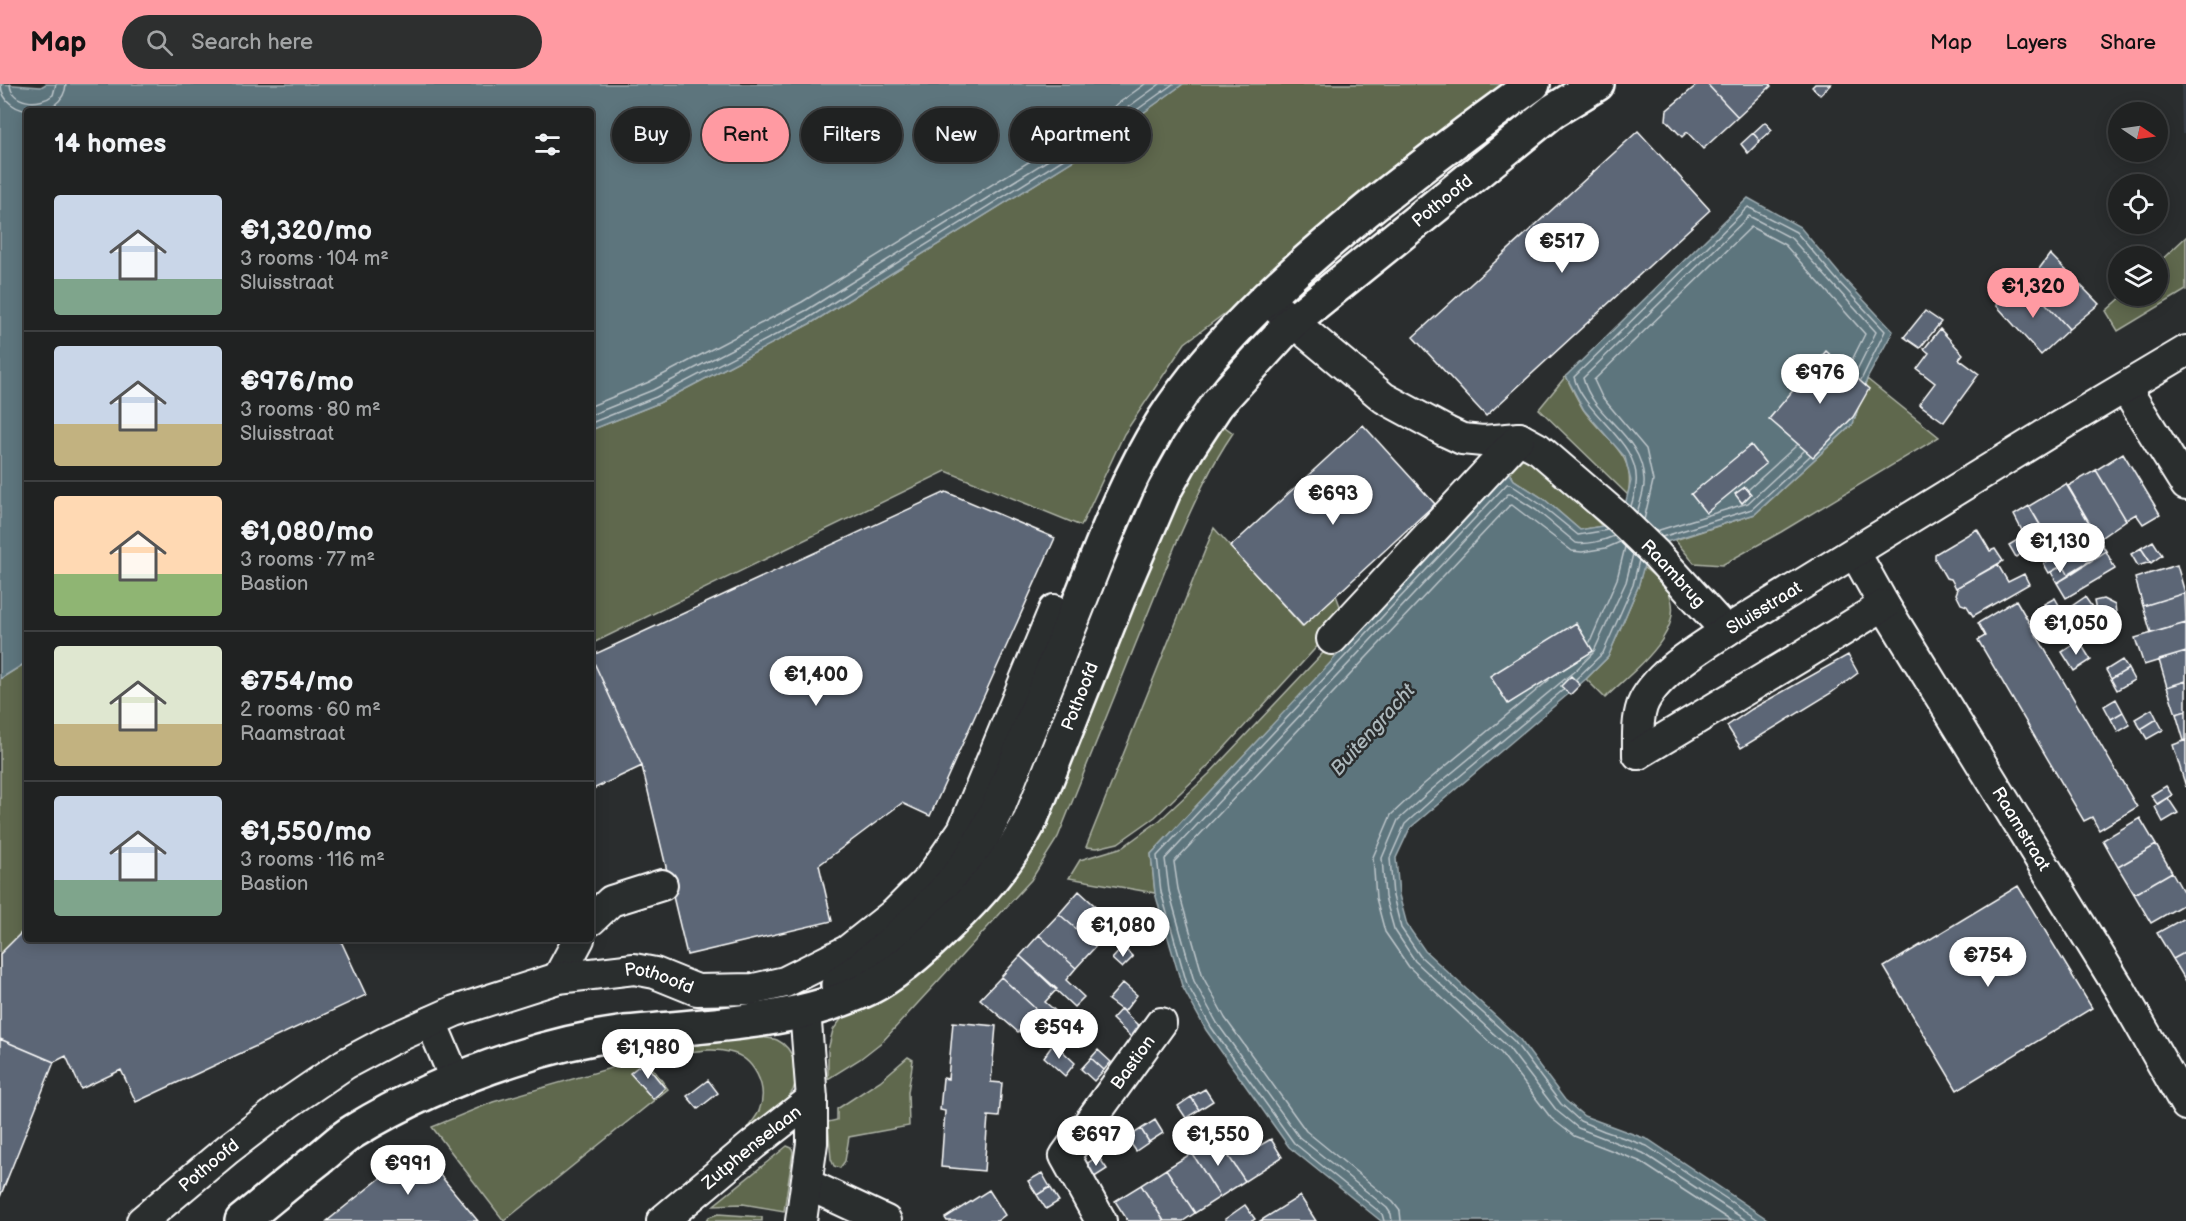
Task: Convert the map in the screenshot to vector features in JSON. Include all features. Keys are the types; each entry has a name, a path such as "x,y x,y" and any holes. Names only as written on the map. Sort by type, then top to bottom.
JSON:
{"street":[{"name":"Pothoofd","path":"805,1010 900,936 941,894 967,863 997,810 1111,522 1135,469 1164,420 1192,381 1239,325 1330,240 1455,140 1533,84"},
{"name":"Pothoofd","path":"242,1221 352,1132 456,1081 514,1059 598,1037 718,1025 805,1010 870,987 894,972 935,938 972,902 1010,856 1030,821 1125,582 1164,492 1188,448 1217,404 1292,322 1553,111 1597,84"},
{"path":"1266,299 1384,398 1462,439 1483,441 1519,438"},
{"name":"Sluisstraat","path":"1884,605 1638,754 1638,724 1642,706 1656,684 1694,653 1726,631 2053,430 2186,351"},
{"path":"2126,388 2186,485"},
{"path":"1332,639 1519,438"},
{"name":"Raambrug","path":"1519,438 1539,450 1618,518 1656,554 1726,631"},
{"name":"Raamstraat","path":"1855,553 1884,605 2121,991 2186,1105"},
{"name":"Pothoofd","path":"142,1221 228,1149 288,1103 345,1064 390,1040 455,1011 558,978 634,969 655,973 698,990 754,988 785,982 847,951 895,913 930,879 963,830 1054,610"},
{"path":"594,917 611,901 662,885"},
{"path":"558,978 577,942"},
{"path":"801,1221 812,1143 812,1099 805,1010"},
{"path":"431,1022 456,1081"},
{"name":"Bastion","path":"1101,1221 1065,1156 1161,1023"},
{"name":"Zutphenselaan","path":"662,1221 812,1099"},
{"path":"807,1184 886,1221"}],"shaded area":[{"path":"2181,84 2186,84 2186,134 2182,134"}],"green space":[{"path":"1183,84 1520,84 1271,279 1185,343 1124,434 1081,526 946,471 594,643 594,429 659,403 813,322 1071,162 1151,162 1150,108"},
{"path":"2186,237 2186,290 2168,301 2168,254"},
{"path":"2112,306 2159,306 2118,331 2106,311"},
{"path":"1566,376 1583,409 1623,457 1630,480 1628,495 1539,409"},
{"path":"1867,379 1939,437 1722,565 1694,563 1675,540 1755,514 1853,424"},
{"path":"1221,424 1233,433 1194,503 1175,546 1058,837 1031,880 883,1041 828,1079 828,1050 833,1030 845,1014 919,972 970,927 1002,888 1186,478"},
{"path":"1527,454 1602,526 1580,530 1544,499 1514,480 1510,472"},
{"path":"1214,528 1302,626 1336,595 1344,617 1206,768 1155,817 1118,843 1097,848 1086,847"},
{"path":"1643,567 1667,589 1672,605 1671,620 1655,650 1605,698 1586,679 1608,657 1638,587"},
{"path":"1348,634 1353,640 1151,854 1155,893 1069,878 1080,860 1123,847 1160,820 1209,774 1339,636"},
{"path":"24,664 24,942 0,968 0,679"},
{"path":"758,1037 775,1039 788,1049 792,1055 796,1076 793,1090 784,1101 750,1129 748,1127 756,1117 762,1102 760,1083 752,1067 746,1060 729,1052 711,1050 682,1053 682,1047"},
{"path":"908,1057 913,1060 908,1092 909,1126 849,1137 845,1161 840,1168 834,1166 831,1159 828,1122 837,1120 837,1109 880,1081"},
{"path":"645,1058 668,1089 504,1221 432,1127 493,1102"},
{"path":"787,1146 792,1148 793,1152 784,1211 743,1204 714,1205"},
{"path":"718,1214 762,1217 762,1221 706,1221 709,1217"}],"water":[{"path":"0,84 41,87 46,84 1183,84 1150,108 1010,108 1010,162 1071,162 813,322 659,403 594,429 594,108 24,108 24,664 0,679"},
{"name":"Buitengracht","path":"1748,198 1800,227 1842,277 1893,331 1867,379 1853,424 1755,514 1660,544 1648,551 1638,587 1608,657 1586,679 1410,828 1396,858 1399,895 1407,925 1425,951 1518,1037 1565,1100 1584,1116 1649,1140 1770,1221 1381,1221 1289,1147 1206,1030 1182,986 1155,893 1151,854 1509,472 1514,480 1544,499 1580,530 1602,526 1622,517 1631,481 1625,457 1584,410 1566,376"}],"building":[{"path":"1698,84 1707,84 1738,117 1703,149 1687,132 1682,137 1666,120 1667,110"},
{"path":"1707,84 1770,84 1771,86 1738,117"},
{"path":"1815,84 1831,84 1820,95 1812,87"},
{"path":"1765,122 1772,130 1760,141 1753,133"},
{"path":"1638,131 1710,210 1486,416 1413,337"},
{"path":"1638,131 1710,210 1486,416 1413,337"},
{"path":"1753,133 1760,141 1748,153 1741,144"},
{"path":"2050,254 2099,304 2069,329 2028,284"},
{"path":"2028,284 2069,329 2041,355 1996,305 2013,291 2019,297"},
{"path":"1925,311 1941,322 1920,348 1904,337"},
{"path":"1940,329 1963,354 1959,359 1979,374 1944,422 1919,404 1935,383 1917,369 1929,353 1924,349"},
{"path":"1826,351 1869,389 1853,417 1813,457 1769,419"},
{"path":"1363,425 1435,504 1303,626 1230,547"},
{"path":"1363,425 1435,504 1303,626 1230,547"},
{"path":"1751,445 1766,464 1706,513 1691,494"},
{"path":"2123,453 2160,514 2143,524 2136,514 2126,520 2096,470"},
{"path":"2096,470 2126,520 2099,539 2068,486"},
{"path":"2066,484 2106,551 2068,574 2029,506"},
{"path":"1745,487 1751,494 1742,503 1735,494"},
{"path":"946,492 1055,538 930,816 902,803 819,865 832,921 687,955 642,766 594,789 594,655"},
{"path":"946,492 1055,538 930,816 902,803 819,865 832,921 687,955 642,766 594,662 594,655"},
{"path":"2029,506 2048,538 2031,548 2014,515"},
{"path":"1977,529 1990,551 1995,549 2003,561 1956,588 1951,579 1946,578 1935,559 1935,554"},
{"path":"2024,536 2031,548 2016,557 2009,545"},
{"path":"2153,541 2162,555 2151,563 2141,548"},
{"path":"2141,548 2150,562 2138,566 2131,554"},
{"path":"2106,551 2115,569 2066,598 2057,583"},
{"path":"2058,556 2063,565 2049,573 2044,564"},
{"path":"2002,562 1998,565 2008,582 2024,574 2029,584 1973,616 1967,606 1961,604 1956,588"},
{"path":"2063,565 2069,576 2057,583 2051,572"},
{"path":"2177,565 2185,593 2143,606 2135,578"},
{"path":"2185,593 2186,623 2151,633 2143,606"},
{"path":"2085,597 2092,607 2074,617 2069,608"},
{"path":"2055,598 2064,614 2053,619 2044,604"},
{"path":"2103,599 2115,605 2116,613 2097,617 2094,601"},
{"path":"2016,600 2137,807 2099,830 2092,817 2084,821 1978,640 1985,636 1978,623"},
{"path":"2092,607 2098,617 2081,628 2074,617"},
{"path":"1576,623 1593,651 1508,704 1490,676"},
{"path":"2186,623 2186,652 2144,665 2135,638"},
{"path":"2079,641 2091,660 2074,671 2062,652"},
{"path":"2186,652 2186,681 2167,687 2159,660"},
{"path":"1848,655 1858,673 1831,693 1741,748 1727,726 1752,709"},
{"path":"2122,660 2128,669 2111,679 2106,670"},
{"path":"594,662 642,766 594,789"},
{"path":"2128,669 2134,680 2117,690 2111,679"},
{"path":"1571,676 1580,685 1570,695 1561,686"},
{"path":"2186,681 2186,711 2176,714 2167,687"},
{"path":"2116,699 2123,712 2111,719 2104,706"},
{"path":"2152,709 2157,719 2141,729 2135,719"},
{"path":"2186,711 2186,740 2184,741 2176,714"},
{"path":"2123,712 2130,725 2118,732 2111,719"},
{"path":"2157,719 2163,730 2147,739 2141,729"},
{"path":"2186,740 2186,787 2173,745"},
{"path":"2166,786 2172,795 2157,804 2151,795"},
{"path":"2168,798 2178,813 2163,822 2155,807"},
{"path":"2140,818 2156,845 2118,867 2103,840"},
{"path":"2156,845 2172,872 2134,894 2118,867"},
{"path":"2172,872 2186,897 2186,903 2151,923 2134,894"},
{"path":"2018,886 2092,1008 1957,1090 1884,967"},
{"path":"1079,891 1116,925 1096,946 1059,914"},
{"path":"1059,914 1096,946 1076,968 1039,935"},
{"path":"2186,917 2186,952 2173,959 2157,933"},
{"path":"24,930 24,942 341,942 366,995 136,1102 121,1070 81,1089 66,1056 54,1062 0,1039 0,954"},
{"path":"24,930 24,942 341,942 366,995 136,1102 121,1070 81,1089 66,1056 54,1062 0,1197 0,954"},
{"path":"1039,935 1076,968 1066,980 1084,997 1074,1007 1020,956"},
{"path":"1123,947 1133,957 1122,968 1112,959"},
{"path":"2186,952 2186,981 2173,959"},
{"path":"1020,956 1057,989 1045,1002 1058,1013 1050,1022 1001,977"},
{"path":"1001,977 1038,1011 1018,1032 980,999"},
{"path":"1123,983 1137,995 1124,1012 1108,1000"},
{"path":"1121,1009 1141,1028 1132,1038 1112,1019"},
{"path":"953,1022 996,1026 991,1082 1002,1083 999,1117 988,1116 984,1171 941,1167 945,1111 940,1110 943,1078 948,1079"},
{"path":"0,1039 54,1062 0,1197"},
{"path":"1054,1043 1075,1063 1065,1076 1044,1057"},
{"path":"1098,1050 1111,1062 1104,1070 1091,1058"},
{"path":"1091,1058 1104,1070 1094,1081 1081,1069"},
{"path":"644,1062 665,1088 653,1099 630,1073"},
{"path":"708,1080 718,1093 698,1109 687,1096"},
{"path":"1205,1089 1213,1101 1199,1110 1191,1097"},
{"path":"1191,1097 1199,1110 1186,1118 1178,1106"},
{"path":"1155,1120 1163,1133 1149,1142 1141,1129"},
{"path":"1243,1120 1259,1146 1271,1139 1282,1157 1245,1181 1216,1137"},
{"path":"1141,1129 1149,1142 1136,1151 1127,1138"},
{"path":"1216,1137 1245,1181 1220,1197 1192,1153"},
{"path":"417,1147 478,1221 327,1221 378,1180"},
{"path":"1192,1153 1220,1197 1195,1213 1166,1169"},
{"path":"1098,1156 1107,1169 1093,1178 1085,1165"},
{"path":"1166,1169 1195,1213 1183,1221 1164,1221 1141,1185"},
{"path":"1042,1173 1050,1187 1037,1195 1028,1181"},
{"path":"1141,1185 1164,1221 1128,1221 1115,1201"},
{"path":"1050,1187 1059,1201 1046,1209 1037,1195"},
{"path":"989,1190 1005,1215 997,1221 947,1221 945,1218"},
{"path":"1300,1196 1316,1221 1260,1221"},
{"path":"1245,1205 1255,1219 1227,1221 1225,1219"}]}
